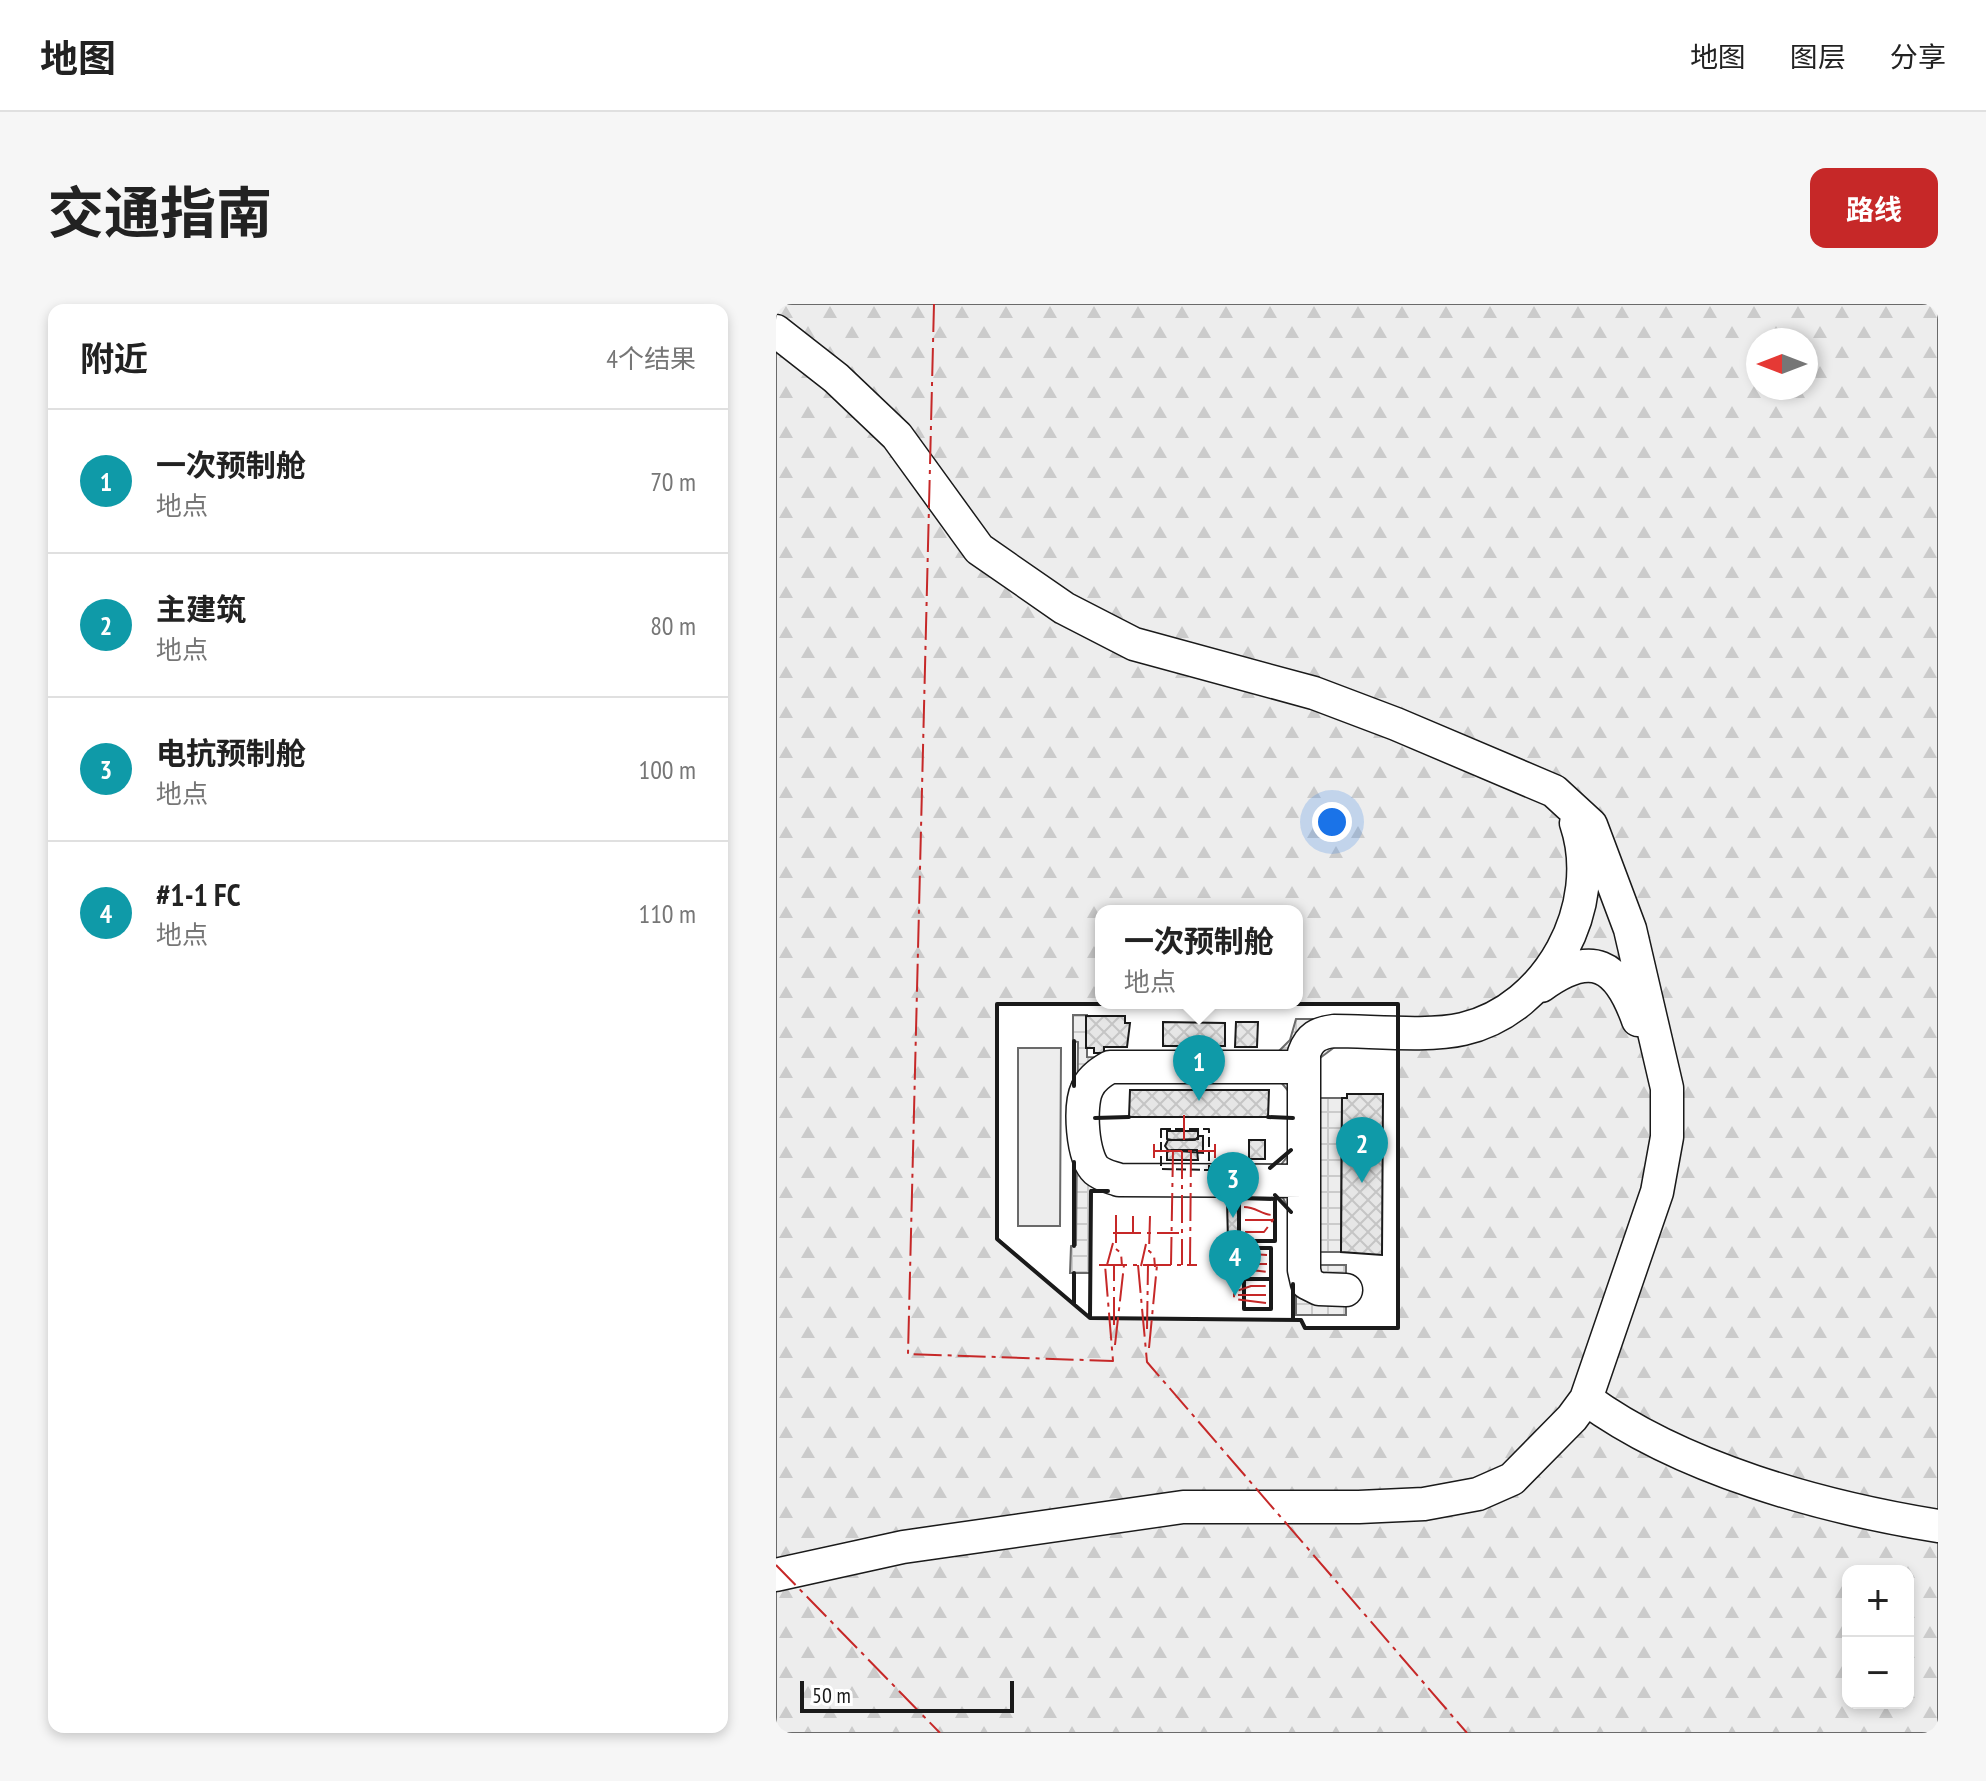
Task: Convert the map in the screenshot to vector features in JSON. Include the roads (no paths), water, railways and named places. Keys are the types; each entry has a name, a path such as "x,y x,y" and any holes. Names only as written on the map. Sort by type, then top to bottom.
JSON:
{"lane":[{"path":"776,331 836,378 897,436 979,549 1064,608 1134,644 1314,693 1554,791 1591,825 1615,883 1667,1088 1667,1137 1657,1192 1586,1399 1572,1418 1512,1479 1478,1494 1424,1504 1183,1507 903,1547 776,1575"},
{"path":"1535,990 1573,930 1580,894 1584,847 1574,818 1554,791"},
{"path":"1346,1290 1315,1288 1305,1277 1304,1067 1308,1042 1322,1033 1460,1030 1492,1020 1562,970 1584,965 1609,970 1627,990 1667,1106"},
{"path":"1304,1067 1110,1067 1086,1091 1084,1138 1093,1166 1106,1176 1119,1180 1304,1181"},
{"path":"1586,1399 1625,1427 1723,1469 1869,1515 1938,1526"}],"place":[{"name":"一次预制舱","path":"1199,1101"},
{"name":"主建筑","path":"1362,1183"},
{"name":"电抗预制舱","path":"1233,1218"},
{"name":"#1-1 FC","path":"1235,1296"}]}
